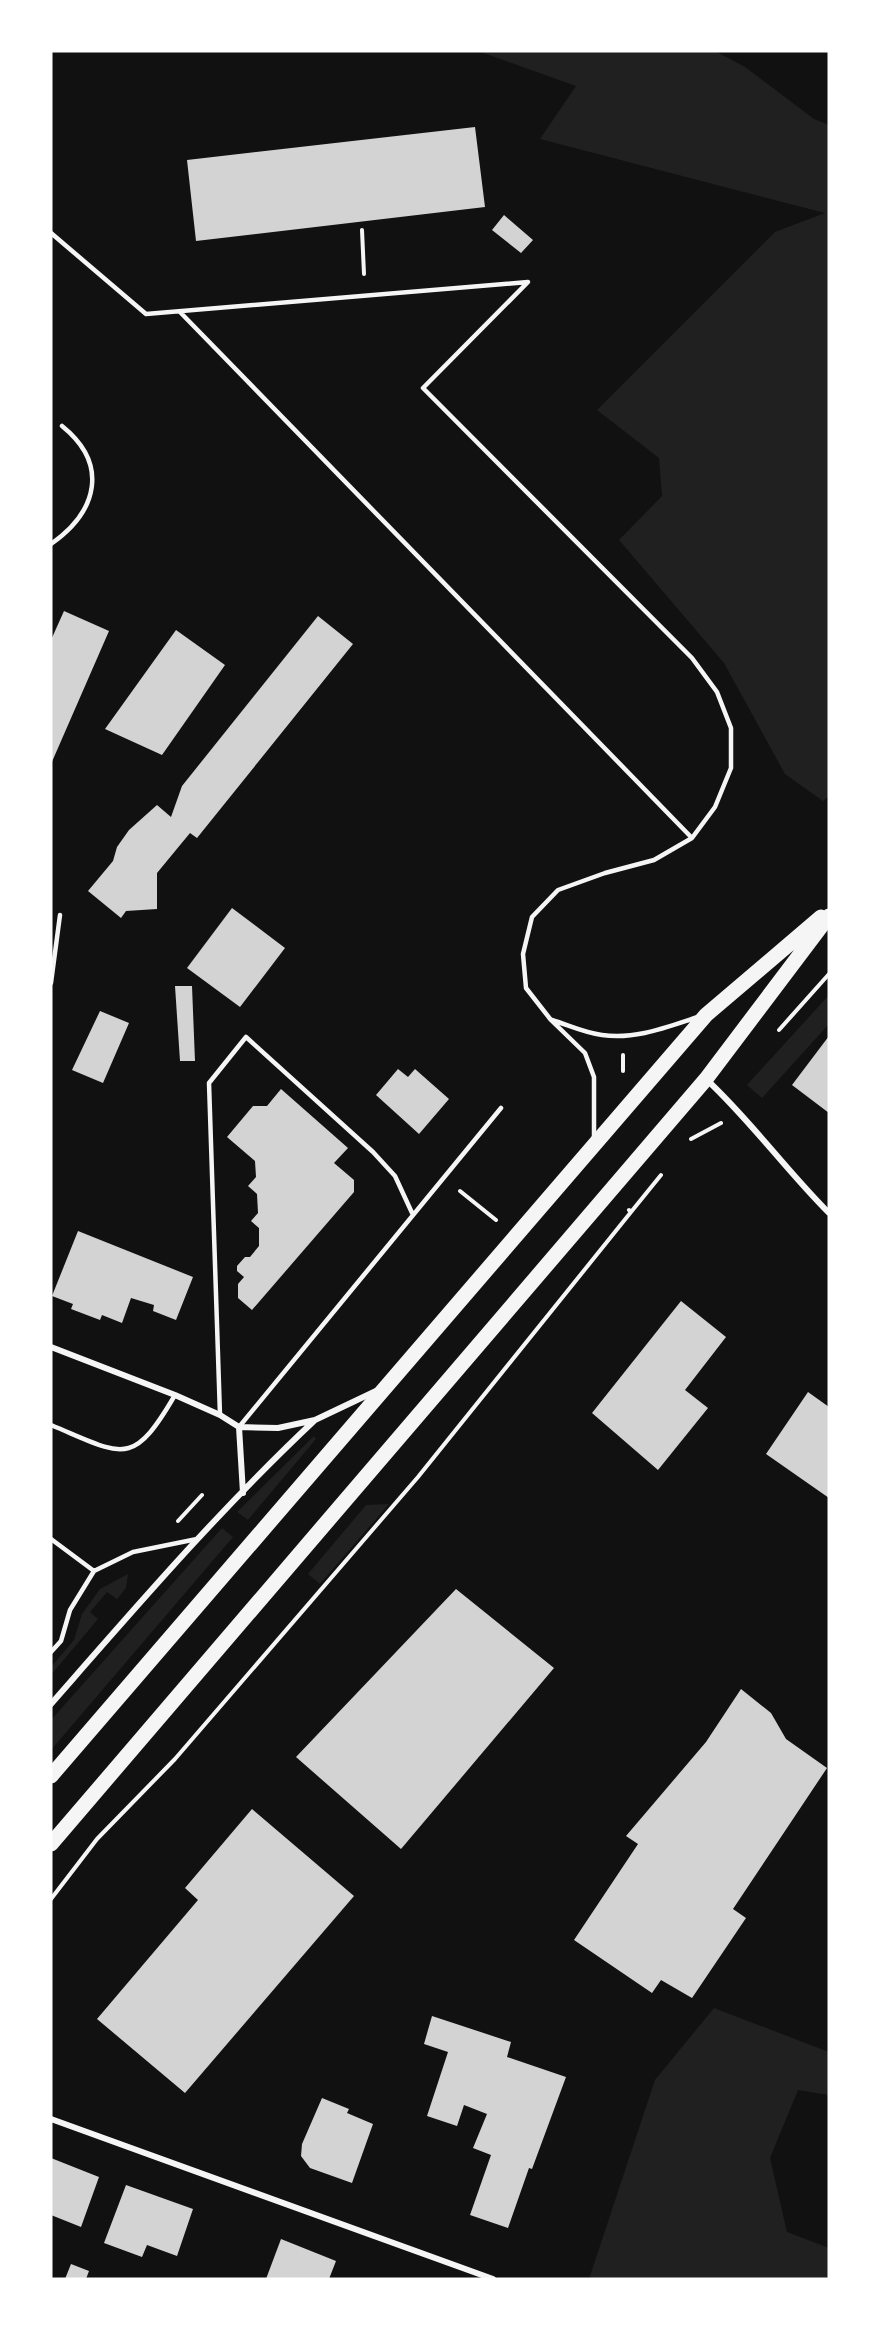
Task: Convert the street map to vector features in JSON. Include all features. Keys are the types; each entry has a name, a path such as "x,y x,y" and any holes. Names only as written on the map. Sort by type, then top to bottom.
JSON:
{"main road":[{"path":"51,1776 706,1015 829,910"},
{"path":"51,1844 706,1079 829,916"}],"street":[{"path":"706,1079 737,1107 806,1190 829,1213"},
{"path":"51,1347 176,1395 220,1415 238,1427 278,1428 315,1420 385,1387"},
{"path":"51,1704 150,1590 315,1420"},
{"path":"238,1427 243,1493"},
{"path":"51,2119 493,2279"}],"lane":[{"path":"51,233 146,314 528,282 423,388 692,658 717,692 731,728 731,768 715,807 692,838 654,860 605,873 558,890 532,917 523,954 526,988 551,1020 585,1053 594,1077 594,1145"},
{"path":"180,312 692,838"},
{"path":"51,544 64,535 89,501 94,484 91,461 79,439 62,426"},
{"path":"51,983 60,915"},
{"path":"551,1020 602,1035 633,1035 644,1034 706,1015"},
{"path":"220,1415 209,1083 246,1037 373,1152 395,1176 413,1215"},
{"path":"238,1427 501,1108"},
{"path":"51,1425 119,1451 137,1447 156,1427 176,1395"},
{"path":"51,1652 61,1641 70,1611 94,1571 133,1552 200,1538"},
{"path":"51,1539 94,1571"}],"path":[{"path":"362,230 364,296"},
{"path":"771,1038 829,974"},
{"path":"684,1148 692,1138 723,1122"},
{"path":"631,1212 669,1166"},
{"path":"444,1177 496,1220 503,1212"},
{"path":"51,1899 97,1839 175,1759"}],"shaded area":[{"path":"478,51 715,51 745,67 814,119 829,125 829,796 823,801 785,774 724,663 619,540 662,496 659,458 597,410 775,232 825,213 540,139 576,86"},
{"path":"829,995 829,1024 762,1098 747,1085"},
{"path":"314,1436 316,1439 248,1520 237,1512"},
{"path":"389,1504 320,1584 308,1574 366,1505"},
{"path":"222,1528 233,1537 51,1750 51,1720"},
{"path":"128,1574 126,1588 117,1599 107,1592 90,1612 98,1619 51,1675 51,1667 74,1640 82,1614 100,1589"},
{"path":"714,2008 829,2052 829,2095 798,2090 770,2158 787,2232 829,2248 829,2279 589,2279 655,2080"}],"building":[{"path":"475,127 485,207 196,241 187,160"},
{"path":"504,215 533,240 521,253 492,230"},
{"path":"64,611 109,631 51,764 51,640"},
{"path":"318,616 353,644 197,838 190,833 157,873 157,909 126,911 121,918 88,891 113,861 117,847 129,830 157,805 171,817 182,786"},
{"path":"176,630 225,665 162,755 105,729"},
{"path":"232,908 285,948 240,1007 187,968"},
{"path":"175,986 192,986 195,1061 180,1061"},
{"path":"100,1011 129,1023 103,1083 72,1070"},
{"path":"829,1036 829,1113 792,1085"},
{"path":"398,1069 408,1077 415,1069 449,1099 419,1134 376,1095"},
{"path":"281,1089 348,1148 334,1163 354,1180 354,1192 252,1310 238,1298 238,1284 244,1277 237,1271 237,1266 245,1257 250,1257 259,1246 259,1228 251,1221 258,1213 257,1194 248,1186 256,1177 255,1161 227,1137 253,1106 267,1106"},
{"path":"78,1231 193,1277 176,1320 153,1311 154,1305 131,1298 122,1323 102,1315 100,1320 71,1309 73,1304 52,1296"},
{"path":"681,1301 726,1337 685,1390 708,1408 658,1470 592,1413"},
{"path":"808,1392 829,1407 829,1498 766,1454"},
{"path":"456,1589 554,1668 401,1849 296,1757"},
{"path":"741,1689 771,1713 786,1739 827,1768 733,1909 746,1918 692,1998 661,1980 652,1993 574,1940 638,1844 626,1836 706,1742"},
{"path":"252,1809 354,1896 185,2093 97,2019 198,1900 185,1888"},
{"path":"432,2016 511,2042 507,2057 566,2077 532,2169 529,2168 508,2228 470,2215 491,2155 473,2148 487,2114 464,2105 457,2126 427,2116 448,2052 424,2044"},
{"path":"322,2098 349,2109 347,2113 373,2124 352,2183 310,2168 301,2156 302,2144"},
{"path":"51,2158 99,2177 81,2227 51,2215"},
{"path":"126,2185 193,2209 177,2256 147,2245 142,2257 104,2243"},
{"path":"281,2239 336,2261 329,2279 266,2279"},
{"path":"71,2264 89,2271 86,2279 65,2279"}]}
